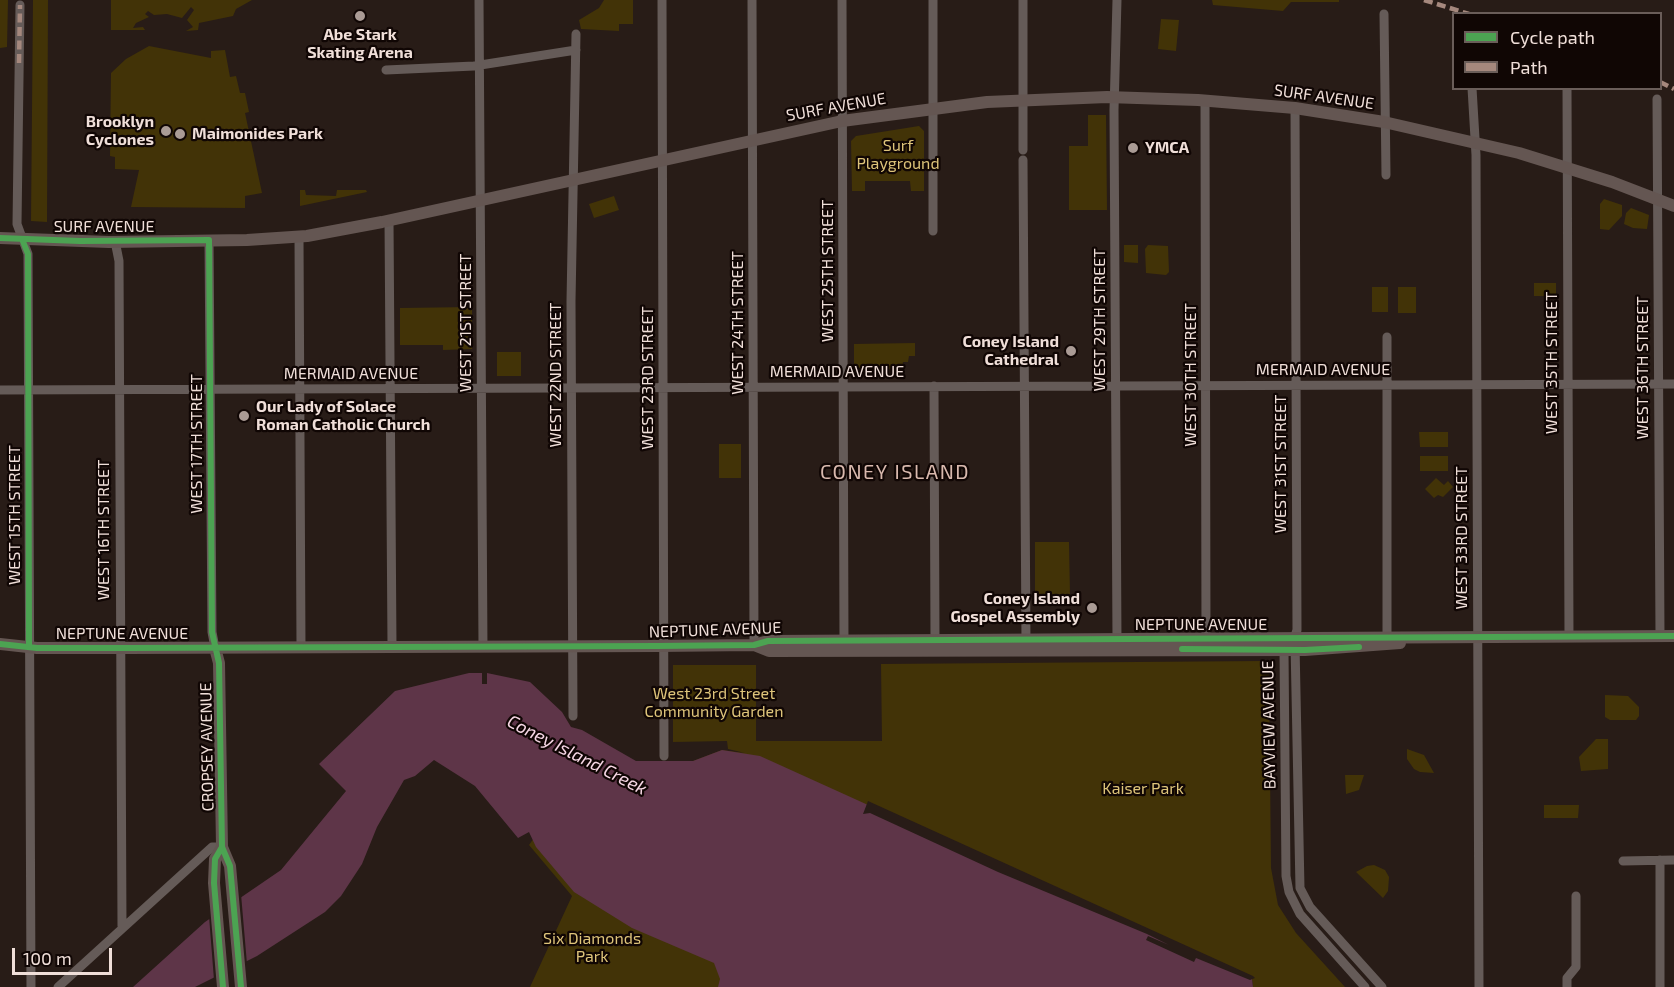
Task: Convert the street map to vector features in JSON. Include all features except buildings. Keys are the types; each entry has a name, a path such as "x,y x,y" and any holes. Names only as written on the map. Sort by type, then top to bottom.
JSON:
{"main road":[{"name":"SURF AVENUE","path":"0,238 115,242 299,237 389,220 842,121 933,107 1023,99 1115,97 1205,100 1295,108 1384,122 1475,141 1567,167 1674,206"},
{"name":"NEPTUNE AVENUE","path":"0,644 29,647 215,648 754,645 768,641 844,646 1206,644 1291,646 1431,639 1674,636"},
{"name":"NEPTUNE AVENUE","path":"844,646 935,641 1026,645 1116,639 1206,644"},
{"name":"CROPSEY AVENUE","path":"215,648 219,663 222,847 228,857 240,982"},
{"name":"CROPSEY AVENUE","path":"222,847 215,859 216,908 223,986"}],"street":[{"name":"WEST 21ST STREET","path":"480,0 483,646"},
{"name":"WEST 23RD STREET","path":"662,0 664,756"},
{"name":"WEST 24TH STREET","path":"752,0 754,645"},
{"name":"WEST 25TH STREET","path":"842,0 844,646"},
{"path":"933,0 933,231"},
{"path":"1023,0 1023,150"},
{"name":"WEST 29TH STREET","path":"1116,639 1115,97 1117,0"},
{"name":"WEST 15TH STREET","path":"20,5 17,224 28,254 31,987"},
{"path":"1383,14 1386,175"},
{"name":"WEST 22ND STREET","path":"573,716 572,388 576,34"},
{"path":"386,70 480,65 576,50"},
{"name":"WEST 33RD STREET","path":"1473,90 1477,384 1479,987"},
{"name":"WEST 35TH STREET","path":"1567,90 1569,637"},
{"name":"WEST 36TH STREET","path":"1657,99 1660,636"},
{"name":"WEST 30TH STREET","path":"1205,100 1206,644"},
{"name":"WEST 31ST STREET","path":"1291,646 1297,630 1295,108"},
{"path":"1023,160 1026,645"},
{"path":"389,220 392,646"},
{"path":"299,237 301,647"},
{"name":"WEST 17TH STREET","path":"209,240 212,632 215,648"},
{"name":"WEST 16TH STREET","path":"115,242 119,261 122,927"},
{"path":"1387,337 1387,641"},
{"name":"MERMAID AVENUE","path":"0,390 1674,384"},
{"path":"934,386 935,641"},
{"name":"BAYVIEW AVENUE","path":"1291,646 1286,876 1289,892 1300,914 1365,987"},
{"name":"BAYVIEW AVENUE","path":"1291,646 1300,888 1310,907 1382,987"},
{"path":"58,987 212,847 222,847"},
{"path":"1660,860 1660,987"},
{"path":"1623,861 1674,860"},
{"path":"1567,987 1567,978 1576,967 1576,896"}],"green space":[{"path":"0,0 8,0 7,47 0,48"},
{"path":"33,0 48,0 47,222 31,221"},
{"path":"111,0 252,0 236,9 233,16 199,23 198,30 186,31 193,27 187,20 194,10 191,7 182,18 167,14 154,15 148,11 145,14 149,17 136,23 133,28 143,27 145,30 111,30"},
{"path":"604,0 633,0 633,24 619,24 619,31 581,29 579,20 599,8"},
{"path":"1212,0 1339,0 1339,2 1291,2 1283,11 1213,5"},
{"path":"1161,19 1179,20 1176,51 1158,49"},
{"name":"Maimonides Park","path":"149,46 211,58 211,51 225,50 230,77 236,76 240,93 245,93 249,112 245,113 262,193 245,196 245,208 131,207 139,170 115,169 115,157 110,156 111,73 126,59"},
{"path":"1088,115 1106,115 1107,210 1069,210 1069,146 1088,146"},
{"name":"Surf Playground","path":"919,126 924,131 924,191 911,191 910,181 865,181 865,191 852,191 851,141 856,136"},
{"path":"300,190 305,190 306,195 336,196 337,190 366,190 367,192 300,206"},
{"path":"614,196 619,210 594,218 589,204"},
{"path":"1604,199 1622,205 1622,216 1609,230 1600,229 1600,204"},
{"path":"1631,208 1649,215 1647,229 1633,228 1624,224 1626,213"},
{"path":"1124,245 1138,245 1138,263 1124,262"},
{"path":"1148,245 1168,246 1169,272 1166,275 1146,273 1145,249"},
{"path":"1534,283 1556,283 1556,296 1534,296"},
{"path":"1372,287 1388,287 1388,312 1372,312"},
{"path":"1398,287 1416,287 1416,313 1398,313"},
{"path":"472,307 472,349 443,350 443,345 400,345 400,308"},
{"path":"915,343 915,356 909,356 908,362 903,362 902,369 889,369 889,372 854,372 854,344"},
{"path":"497,352 521,352 521,376 497,376"},
{"path":"1419,432 1448,432 1448,447 1420,447"},
{"path":"719,444 741,444 741,478 719,478"},
{"path":"1420,456 1448,456 1448,471 1420,471"},
{"path":"1436,478 1444,485 1448,481 1453,487 1443,497 1438,495 1434,498 1425,489"},
{"path":"1035,542 1069,542 1070,595 1035,595"},
{"name":"Kaiser Park","path":"1263,661 1268,665 1269,670 1271,868 1278,905 1296,933 1345,987 1253,987 1252,979 681,761 693,761 722,750 745,753 728,749 727,741 673,742 673,665 756,665 756,741 882,741 881,664"},
{"path":"1605,695 1628,696 1639,707 1639,716 1636,720 1610,720 1605,717"},
{"path":"1596,739 1608,739 1608,769 1581,771 1579,757"},
{"path":"1407,749 1424,755 1434,773 1414,769 1407,759"},
{"path":"1345,775 1364,775 1359,790 1346,794"},
{"path":"1544,805 1579,805 1578,818 1544,818"},
{"name":"Six Diamonds Park","path":"534,838 641,917 754,987 530,987 572,896 529,845"},
{"path":"1374,865 1385,870 1389,877 1388,891 1383,898 1356,872"}],"water":[{"name":"Coney Island Creek","path":"469,673 482,673 482,684 487,684 487,673 530,682 562,712 571,727 582,730 636,761 693,761 722,750 760,756 1252,979 1253,987 718,987 720,979 714,963 632,928 574,892 536,847 529,832 518,838 475,786 434,760 415,776 404,780 377,827 362,864 341,896 325,912 257,956 195,987 133,987 205,922 281,870 346,791 319,764 395,691"}],"pier":[{"path":"868,801 1255,978 1250,980 1196,958 1194,962 1146,940 1148,936 1169,945 1147,934 998,872 870,813 863,814"},
{"path":"241,894 247,964 214,980 209,916"}],"marked path":[{"path":"1424,0 1463,12"},
{"path":"19,63 20,5"},
{"path":"1662,83 1674,89"}],"cycle path":[{"path":"0,238 80,241 209,240 212,632 219,663 222,847 230,866 241,987"},
{"path":"22,239 28,254 29,647"},
{"path":"0,644 37,648 657,646 754,645 768,641 1674,636"},
{"path":"1182,649 1305,650 1359,647"},
{"path":"222,847 215,859 214,883 223,987"}],"place":[{"name":"Abe Stark Skating Arena","path":"360,16"},
{"name":"Brooklyn Cyclones","path":"166,131"},
{"name":"Maimonides Park","path":"180,134"},
{"name":"YMCA","path":"1133,148"},
{"name":"Coney Island Cathedral","path":"1071,351"},
{"name":"Our Lady of Solace Roman Catholic Church","path":"244,416"},
{"name":"Coney Island Gospel Assembly","path":"1092,608"}],"district":[{"name":"CONEY ISLAND","path":"895,472"}],"park label":[{"name":"West 23rd Street Community Garden","path":"714,703"}]}
